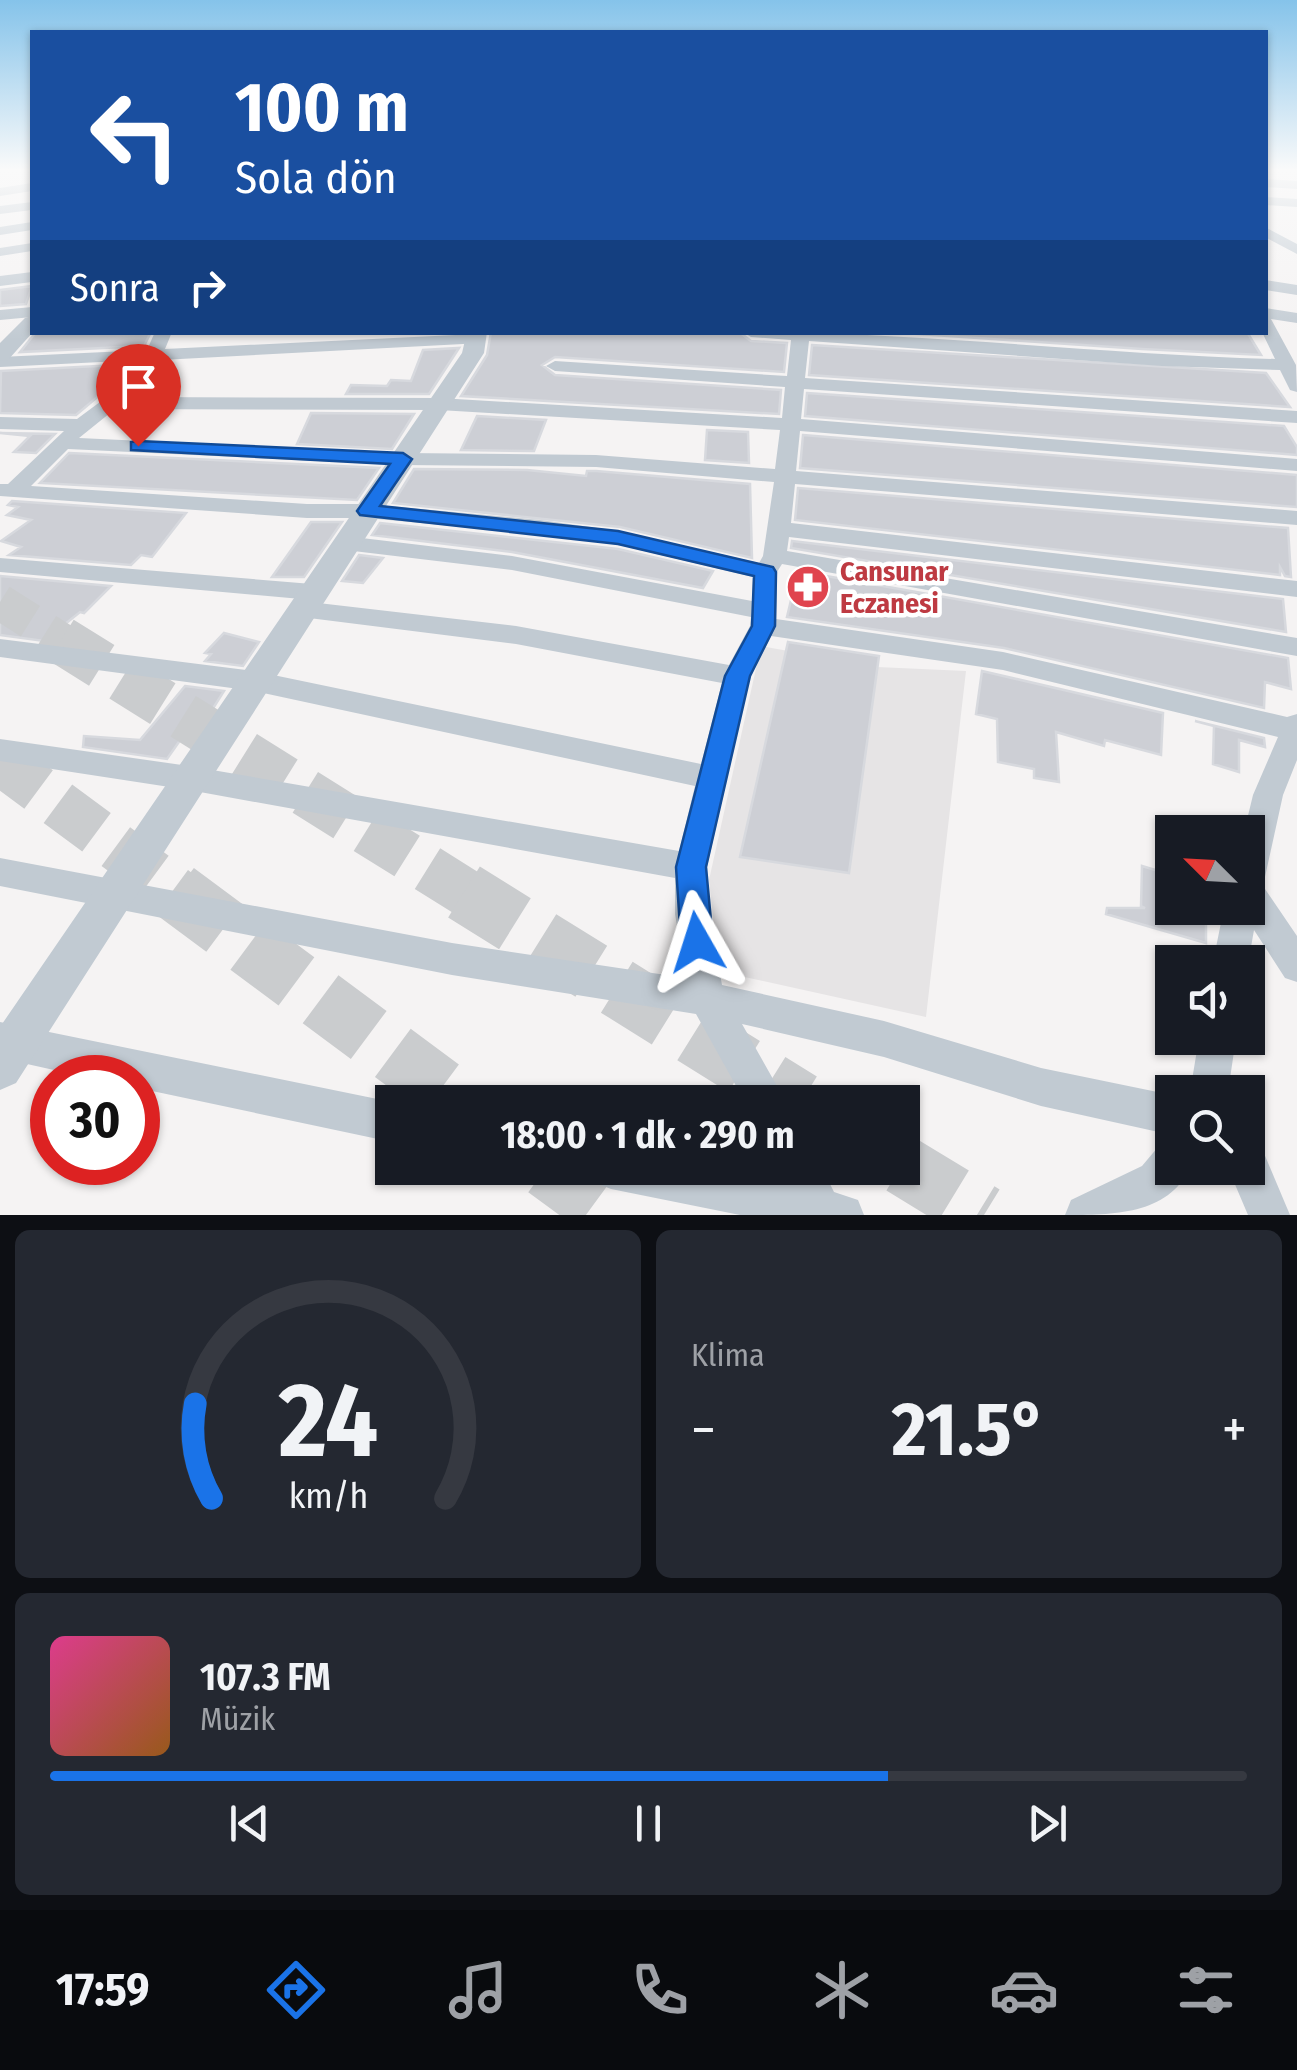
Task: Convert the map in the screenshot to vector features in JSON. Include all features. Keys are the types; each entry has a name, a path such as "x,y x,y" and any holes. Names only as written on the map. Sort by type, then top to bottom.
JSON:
{"street":[{"path":"0,231 28,227"},
{"path":"1268,230 1297,231"},
{"path":"1268,232 1297,250"},
{"path":"0,252 30,247"},
{"path":"0,281 30,277"},
{"path":"1268,285 1297,290"},
{"path":"0,315 30,312"},
{"path":"1268,313 1297,318"},
{"path":"0,358 30,324"},
{"path":"1268,328 1294,372"},
{"path":"756,1085 707,999 692,914 691,867 738,676 763,618 801,335"},
{"path":"814,335 1294,372"},
{"path":"0,358 167,338 477,336 473,353 403,459 5,1050 375,1119"},
{"path":"7,490 142,379 167,338"},
{"path":"555,366 1297,417"},
{"path":"113,403 439,404 792,424 1297,464"},
{"path":"0,423 81,426"},
{"path":"62,443 403,459 596,461 1297,518"},
{"path":"7,490 307,511 367,511 773,552 1297,647"},
{"path":"345,542 512,563 763,618 1003,661 1296,728 1263,815"},
{"path":"773,552 960,547 1297,589"},
{"path":"0,564 307,600 738,676"},
{"path":"0,648 254,680 713,778"},
{"path":"0,750 189,778 691,867"},
{"path":"0,872 452,959 707,999 884,1038 1042,1087 1155,1111"},
{"path":"1265,918 1297,966"},
{"path":"1086,1215 1155,1183"},
{"path":"692,1185 829,1214"},
{"path":"811,1185 829,1214"},
{"path":"1256,1185 1269,1215"}],"shaded area":[{"path":"761,646 877,667 966,671 926,1017 731,974 718,961 709,880"}],"building":[{"path":"30,286 26,304 0,306 0,290"},
{"path":"34,335 150,335 144,346 20,352"},
{"path":"490,335 743,335 751,341 787,343 784,372 555,357 542,365 555,375 781,390 779,414 461,396 487,355"},
{"path":"934,335 1249,335 1261,355"},
{"path":"812,345 1266,373 1290,407 809,375"},
{"path":"459,348 429,394 346,394 351,385 387,386 391,380 411,381 423,350"},
{"path":"136,364 132,374 120,378 76,415 0,413 1,371"},
{"path":"807,393 1284,426 1297,447 1297,455 805,416"},
{"path":"311,413 414,414 392,449 297,444"},
{"path":"477,416 546,420 534,451 461,450"},
{"path":"707,430 748,432 749,463 705,460"},
{"path":"0,433 55,434 36,453 14,452 30,436"},
{"path":"803,435 1297,475 1297,507 800,468"},
{"path":"69,453 379,468 357,500 40,483"},
{"path":"414,469 527,470 586,476 587,471 596,471 750,484 752,558 620,527 393,503"},
{"path":"798,488 1288,528 1291,577 1285,576 1280,567 1280,575 795,520"},
{"path":"12,501 186,513 152,557 141,555 131,565 9,555 21,547 1,541 31,520 7,515 18,507 8,505"},
{"path":"311,522 342,522 304,577 272,577"},
{"path":"380,523 618,549 713,571 703,588 512,552 372,535"},
{"path":"792,541 1283,599 1286,632 791,548"},
{"path":"359,555 383,558 363,583 342,581"},
{"path":"798,571 1288,658 1291,689 1265,682 1264,708 1004,648 787,617"},
{"path":"0,576 111,586 84,613 80,612 44,641 0,635 0,622 16,605 0,603"},
{"path":"224,633 259,642 243,666 205,661 211,654 205,653"},
{"path":"788,642 879,656 849,873 740,857"},
{"path":"982,671 1163,713 1161,755 1105,740 1104,746 1056,732 1059,782 1034,778 1034,769 998,762 997,719 976,714"},
{"path":"185,686 224,691 205,721 195,719 167,759 83,747 84,736 140,740"},
{"path":"1195,721 1264,738 1265,747 1239,740 1239,772 1213,764 1214,726"},
{"path":"1142,866 1155,870 1155,925 1206,925 1206,943 1106,914 1107,908 1145,908 1141,906"}],"tunnel":[{"path":"0,602 65,643"},
{"path":"61,640 468,894"},
{"path":"0,761 180,894"},
{"path":"176,892 436,1085"},
{"path":"464,892 774,1085"},
{"path":"920,1176 984,1215"},
{"path":"569,1185 610,1215"}],"place":[{"name":"Cansunar Eczanesi","path":"808,587"}],"route":[{"path":"138,446 403,459 367,511 618,538 765,572 763,626 738,676 691,867 697,942"}]}
